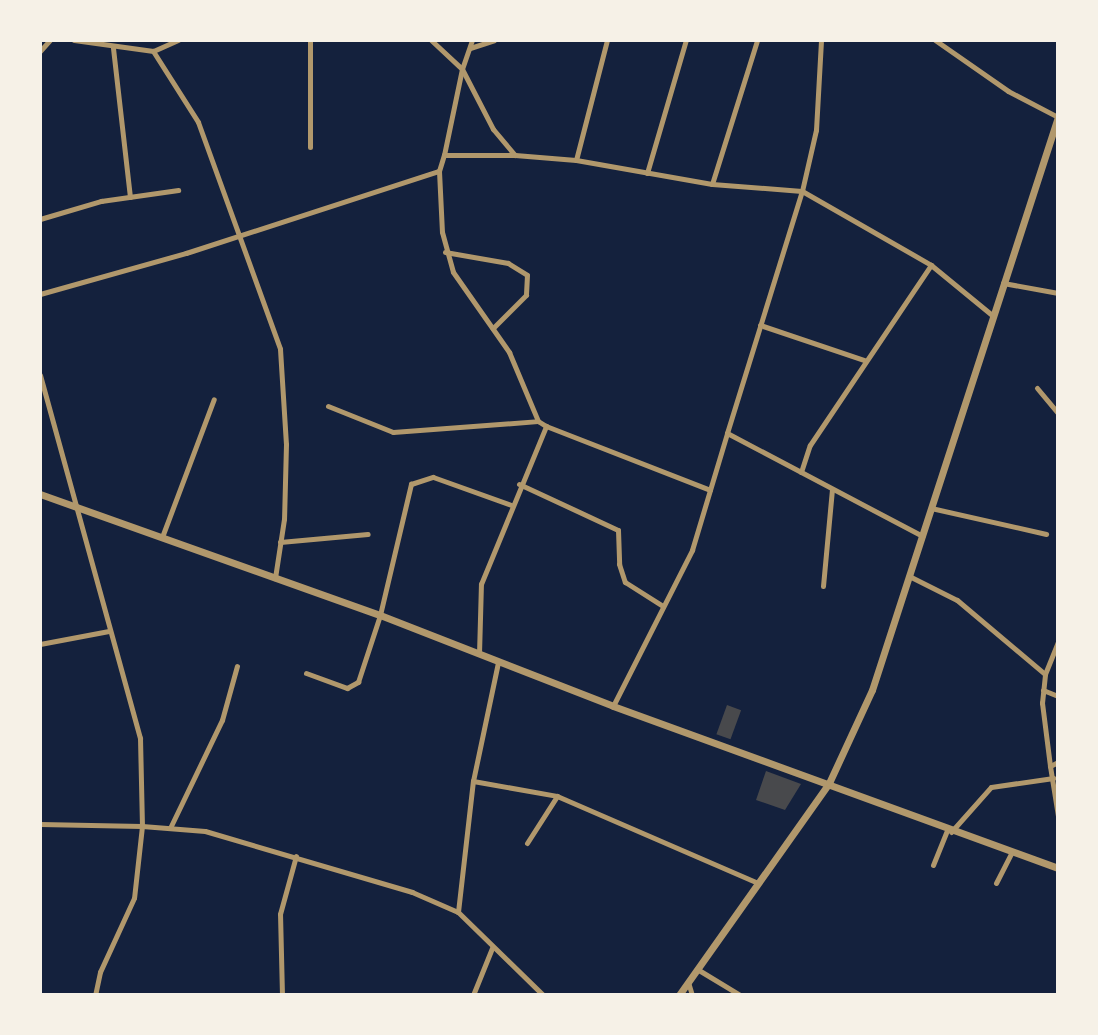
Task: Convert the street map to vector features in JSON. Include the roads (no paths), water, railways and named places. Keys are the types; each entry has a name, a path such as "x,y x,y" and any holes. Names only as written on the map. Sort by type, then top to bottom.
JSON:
{"street":[{"path":"40,51 50,40"},
{"path":"74,40 113,48 153,51 178,40"},
{"path":"310,40 310,148"},
{"path":"431,40 461,69 493,129 515,155"},
{"path":"472,40 461,69 439,171 445,252 469,299 494,328 521,376 538,421"},
{"path":"470,48 494,40"},
{"path":"576,160 607,40"},
{"path":"647,173 686,40"},
{"path":"712,184 757,40"},
{"path":"613,706 692,550 802,191 816,130 821,40"},
{"path":"679,995 829,783 872,690 1058,117 1009,91 935,40"},
{"path":"113,48 130,197"},
{"path":"153,51 198,122 280,349 286,444 275,578"},
{"path":"443,155 515,155 576,160 712,184 802,191 931,265 993,316"},
{"path":"40,294 439,171"},
{"path":"40,219 130,197 178,190"},
{"path":"445,252 508,263 527,275 526,295 494,328"},
{"path":"801,472 810,445 864,360 931,265"},
{"path":"1003,283 1058,293"},
{"path":"760,325 864,360"},
{"path":"40,375 60,435 75,507 140,738 142,826 134,898 95,995"},
{"path":"1037,388 1058,413"},
{"path":"162,537 214,399"},
{"path":"328,406 393,432 538,421 710,490"},
{"path":"479,656 481,584 519,484 546,426"},
{"path":"727,433 922,536"},
{"path":"306,673 347,688 353,686 380,615 411,484 433,477 511,505"},
{"path":"519,484 618,530 618,564 625,582 663,607"},
{"path":"823,586 832,489"},
{"path":"40,494 380,615 479,656 829,783 949,831 1058,868"},
{"path":"931,508 1046,534"},
{"path":"280,542 368,534"},
{"path":"909,576 957,600 1045,674"},
{"path":"40,644 109,631"},
{"path":"1058,641 1045,674 1043,690 1058,816"},
{"path":"458,912 473,781 498,662"},
{"path":"170,828 222,720 237,666"},
{"path":"1043,690 1058,696"},
{"path":"1050,766 1058,762"},
{"path":"933,865 949,831 991,786 1053,778"},
{"path":"473,781 557,796 758,883"},
{"path":"527,844 557,796"},
{"path":"40,824 142,826 205,831 412,892 458,912 543,995"},
{"path":"996,883 1012,852"},
{"path":"282,995 280,914 296,856"},
{"path":"473,995 492,948"},
{"path":"697,969 740,995"},
{"path":"688,982 692,995"}]}
